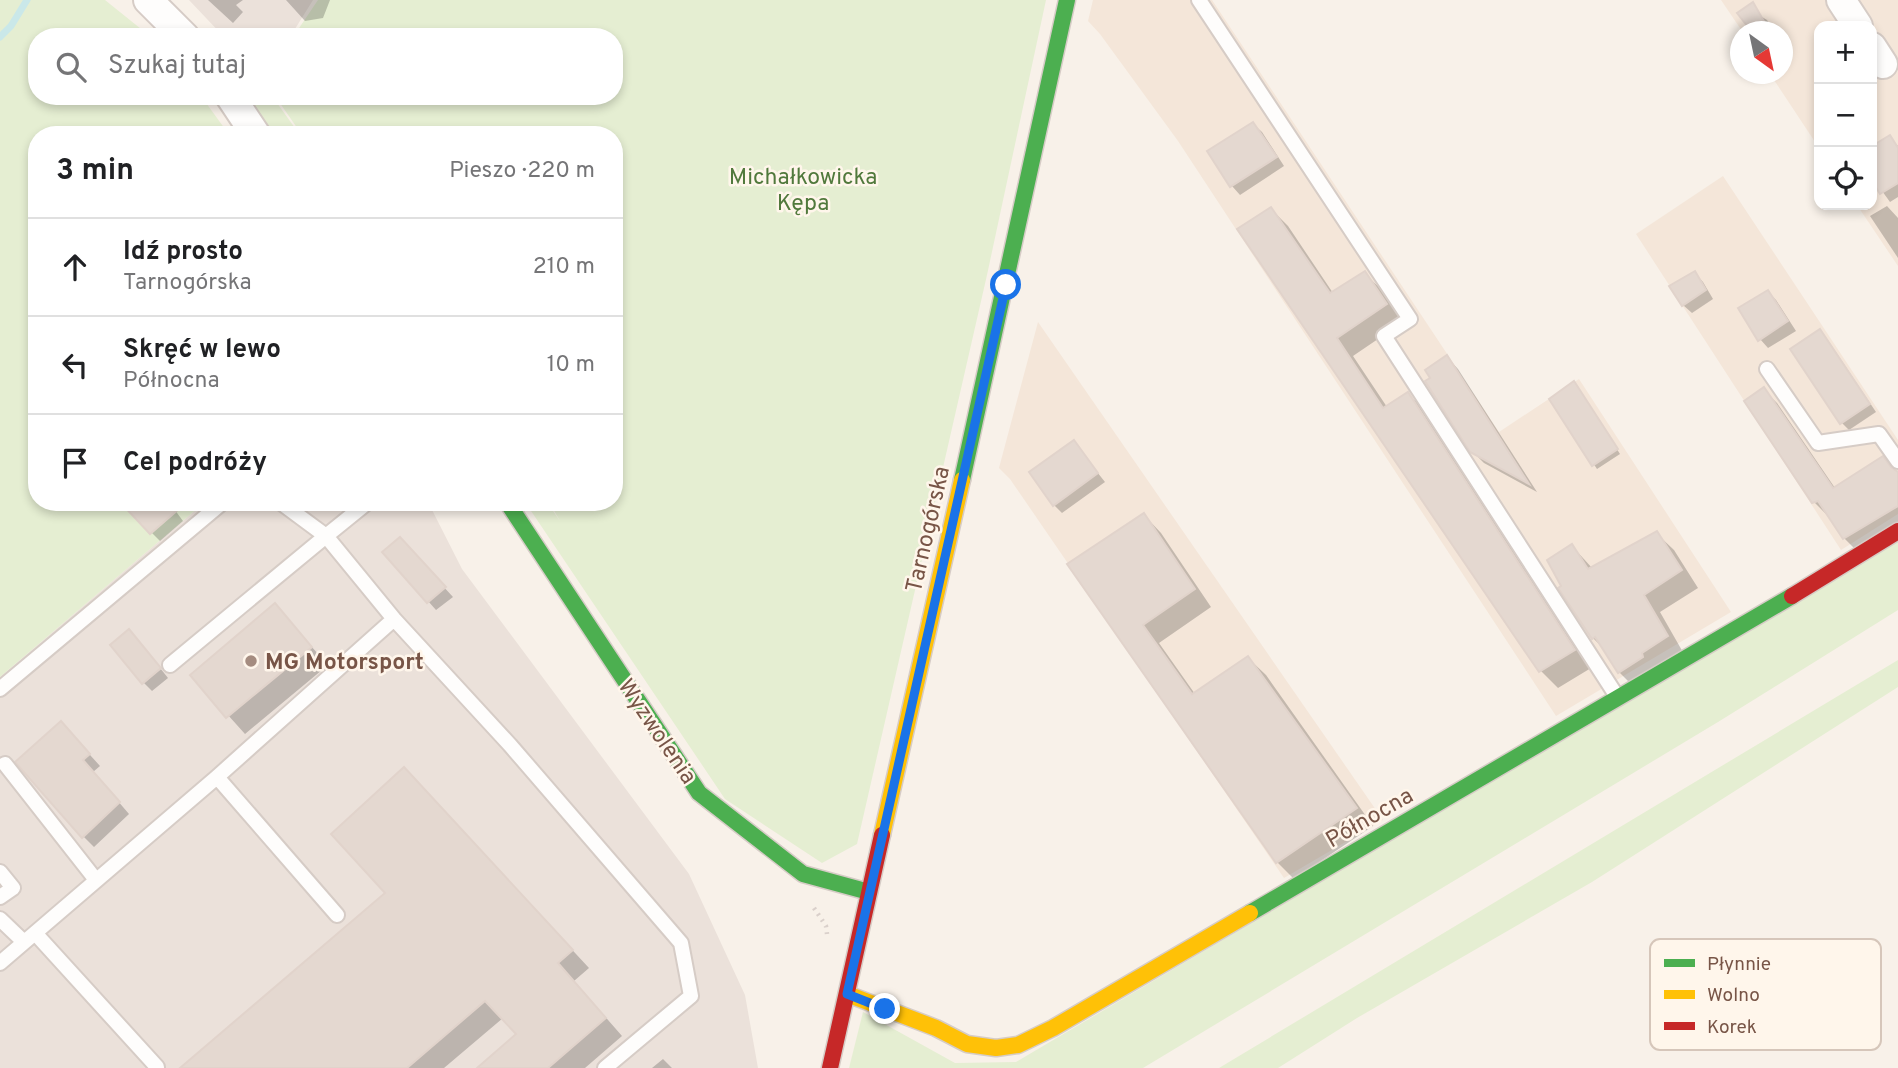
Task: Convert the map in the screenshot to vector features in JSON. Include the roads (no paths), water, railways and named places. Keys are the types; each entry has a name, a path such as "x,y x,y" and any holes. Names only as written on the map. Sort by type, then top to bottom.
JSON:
{"street":[{"path":"148,0 176,28"},
{"name":"Tarnogórska","path":"830,1068 1006,285 1067,0"},
{"path":"1841,0 1855,21"},
{"path":"236,105 250,126"},
{"name":"Wyzwolenia","path":"513,511 699,793 803,874 869,892"},
{"name":"Północna","path":"847,994 936,1028 967,1044 996,1048 1018,1045 1053,1028 1755,619 1898,531"}],"lane":[{"path":"1199,0 1410,319 1384,337 1618,698"},
{"path":"1767,369 1818,443 1879,434 1898,461"},
{"path":"0,689 212,511"},
{"path":"292,511 326,536 394,619 510,745 681,943 691,996 604,1068"},
{"path":"170,665 357,511"},
{"path":"0,962 217,777 394,619"},
{"path":"5,764 96,880"},
{"path":"217,777 337,915"},
{"path":"0,872 13,888 0,897"},
{"path":"0,919 29,938 156,1067"}],"waterway":[{"path":"0,37 11,26 27,0"}],"place":[{"name":"MG Motorsport","path":"251,661"}],"park label":[{"name":"Michałkowicka Kępa","path":"803,189"}]}
